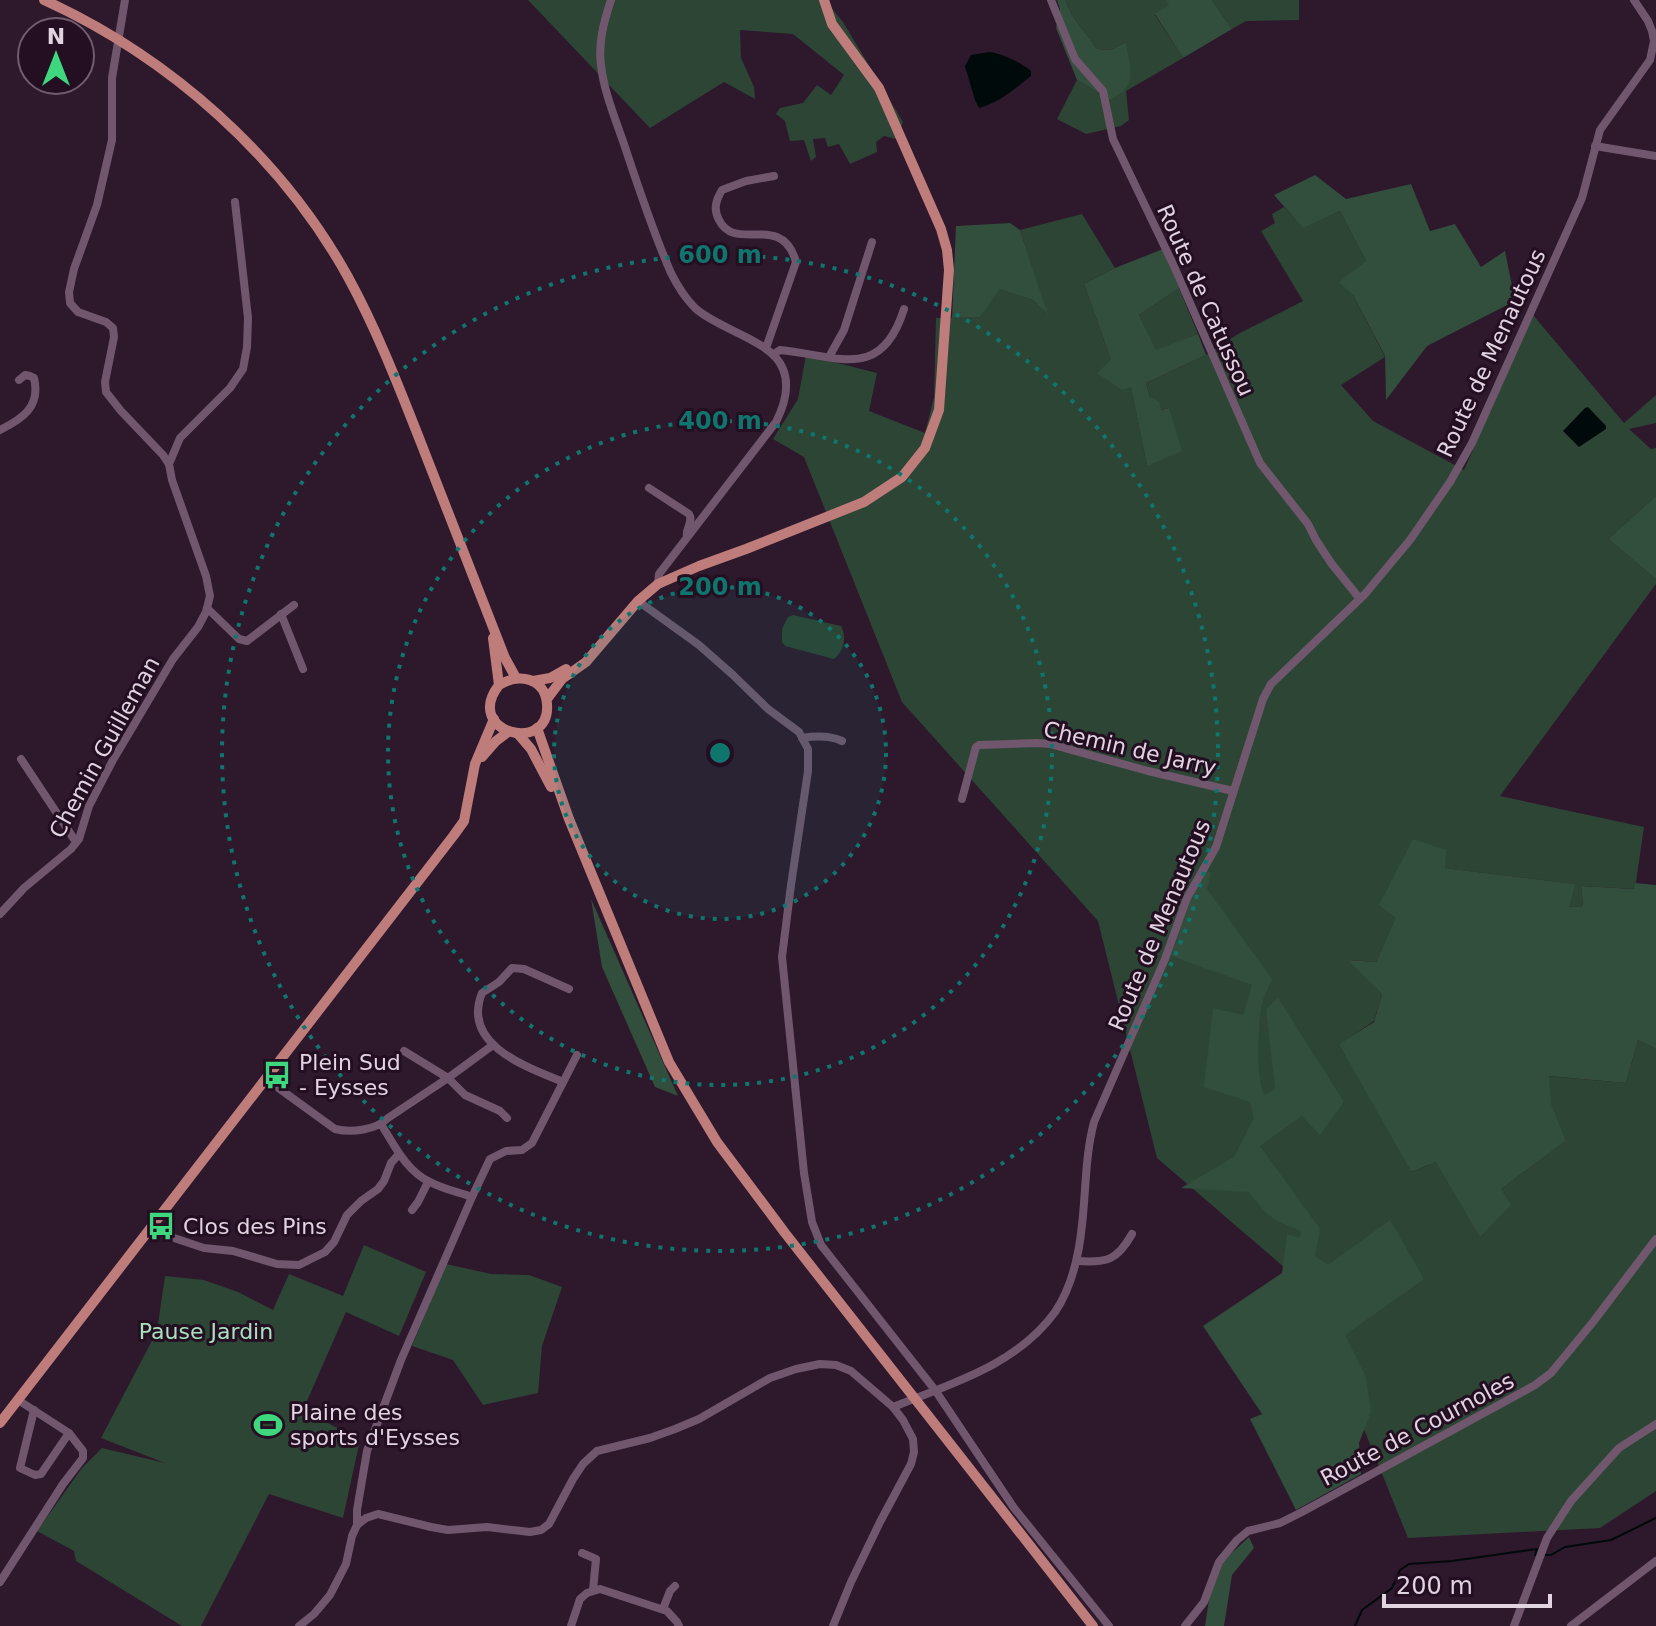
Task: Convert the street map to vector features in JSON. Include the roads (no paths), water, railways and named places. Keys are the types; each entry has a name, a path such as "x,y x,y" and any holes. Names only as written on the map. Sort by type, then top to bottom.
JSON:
{"main road":[{"path":"44,0 134,49 204,102 239,134 303,209 348,277 367,316 505,658 516,678"},
{"path":"475,764 496,741 537,728 546,715 547,699 562,679 586,662 638,601 658,584 864,502 902,477 925,448 939,410 949,270 947,250 941,229 879,88 832,24 824,0"},
{"path":"489,617 499,685"},
{"path":"532,681 550,678 601,645"},
{"path":"547,699 539,685 516,678 499,685 491,701 491,711 500,727 531,749 569,819"},
{"path":"0,1423 464,821 475,764 494,719"},
{"path":"537,728 569,819 669,1062 717,1142 1093,1626"}],"street":[{"path":"125,0 111,93 112,140 97,205 74,269 70,303 78,312 106,322 113,328 106,392 169,464 206,576 210,596 207,608 239,639 247,641 294,605"},
{"path":"611,0 603,27 600,62 604,84 672,274 693,306 707,317 770,351 783,369 786,388 784,406 776,422 659,574 658,584"},
{"name":"Route de Catussou","path":"1051,0 1075,59 1103,91 1113,139 1173,264 1260,463 1308,524 1331,563 1360,599"},
{"name":"Route de Menautous","path":"893,1407 976,1374 1010,1354 1035,1334 1055,1311 1070,1283 1077,1261 1089,1141 1094,1122 1165,959 1187,898 1216,847 1263,699 1271,684 1360,599 1410,540 1450,482 1472,443 1582,198 1600,130 1650,60 1654,41 1652,31 1634,0"},
{"path":"1595,146 1656,156"},
{"path":"770,351 796,262 794,254 785,241 775,235 736,234 724,227 715,209 722,190 746,181 774,176"},
{"path":"169,464 180,438 230,388 243,369 248,318 235,202"},
{"path":"829,357 844,330 872,242"},
{"path":"770,351 859,360 877,353 901,320 904,309"},
{"path":"0,430 20,420 35,396 34,378 25,375 19,380"},
{"path":"649,488 689,514 691,522 687,537"},
{"path":"638,601 699,645 768,709 799,732 808,749 808,771 782,957 804,1173 812,1222 821,1245 935,1390 1014,1508 1109,1626"},
{"name":"Chemin Guilleman","path":"0,914 76,842 102,780 173,659 198,627 207,608"},
{"path":"281,614 303,669"},
{"path":"802,738 816,736 842,741"},
{"name":"Chemin de Jarry","path":"962,799 976,747 1022,743 1050,744 1233,791"},
{"path":"21,759 76,842"},
{"path":"563,1082 526,1066 493,1045 478,1019 477,1011 484,990 499,982 512,968 524,969 569,989"},
{"path":"266,1079 335,1129 356,1130 381,1124 493,1045"},
{"path":"404,1051 448,1078 465,1095 500,1111 507,1118"},
{"path":"299,1626 314,1614 346,1564 357,1525 367,1451 401,1360 490,1159 506,1151 522,1150 532,1143 577,1055"},
{"path":"433,1070 437,1078 435,1087"},
{"path":"381,1124 399,1154 428,1182 472,1197"},
{"path":"150,1230 204,1248 233,1251 277,1264 299,1265 325,1252 334,1242 347,1215 378,1189 399,1154"},
{"path":"412,1210 428,1182"},
{"path":"1077,1261 1098,1262 1112,1258 1132,1234"},
{"name":"Route de Cournoles","path":"1185,1626 1204,1602 1219,1562 1248,1531 1280,1523 1302,1512 1535,1385 1551,1373 1656,1239"},
{"path":"357,1525 378,1514 448,1530 487,1527 530,1532 541,1530 549,1524 583,1464 597,1451 650,1438 699,1419 770,1378 820,1364 836,1365 851,1371 893,1407 913,1439 914,1452 833,1626"},
{"path":"0,1582 83,1458 83,1451 69,1433 18,1400"},
{"path":"34,1410 20,1468 35,1475 41,1474 69,1433"},
{"path":"1514,1626 1547,1538 1571,1501 1619,1448 1656,1424"},
{"path":"582,1553 596,1559 593,1590"},
{"path":"1571,1626 1656,1561"},
{"path":"663,1609 675,1586"},
{"path":"571,1626 580,1599 600,1589 663,1609 679,1626"}],"waterway":[{"path":"1545,1555 1565,1547 1611,1540 1656,1518"},
{"path":"1355,1626 1362,1610 1392,1588 1400,1570 1409,1564 1537,1549 1535,1555 1539,1555"}],"place":[{"name":"Plein Sud - Eysses","path":"277,1075"},
{"name":"Clos des Pins","path":"161,1226"},
{"name":"Plaine des sports d'Eysses","path":"268,1425"}],"park label":[{"name":"Pause Jardin","path":"206,1331"}]}
